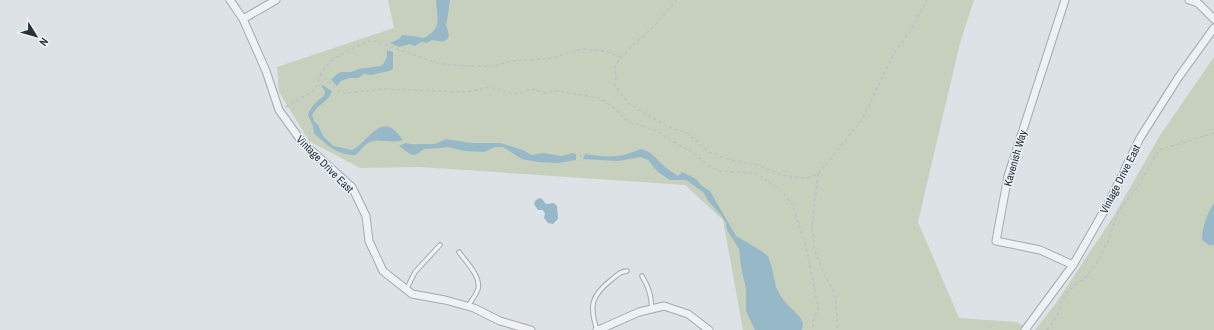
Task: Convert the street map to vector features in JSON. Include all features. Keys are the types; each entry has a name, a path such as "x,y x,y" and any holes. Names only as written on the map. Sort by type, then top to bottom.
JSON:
{"street":[{"name":"Vintage Drive East","path":"230,0 243,19 266,71 279,110 302,142 352,187 366,216 369,241 384,271 412,294 468,306 500,321 531,330"},
{"path":"243,19 276,0"},
{"name":"Kavenish Way","path":"1065,0 1008,176 996,241 1040,250 1073,265"},
{"path":"1189,0 1198,3 1214,19"},
{"name":"Vintage Drive East","path":"1025,330 1073,265 1108,204 1140,138 1178,78 1214,28"},
{"path":"597,330 639,312 664,306 688,314 709,330"}],"lane":[{"path":"406,290 415,272 440,245"},
{"path":"459,252 475,274 478,281 477,291 468,306"},
{"path":"597,330 592,311 594,297 618,274 627,271"},
{"path":"642,276 651,293 652,309"}],"path":[{"path":"677,0 656,24 621,57 615,67 615,86 628,103 666,126 687,133 709,152 730,160 758,165 786,176 806,178 818,174"},
{"path":"838,330 835,294 823,272 814,248 812,225 818,174 863,118 893,55 911,30 927,0"},
{"path":"279,110 312,92 317,86 321,74 336,56 372,40 436,63 492,68 511,61 553,58 582,49 605,51 621,57"},
{"path":"321,74 338,90 345,93 384,89 467,92 490,87 513,94 533,89 545,93 558,91 599,98 613,107 627,121 654,130 695,154 705,163 719,171 756,173 782,191 792,204 806,247 818,308 813,330"},
{"path":"1047,330 1057,317 1062,301 1067,292 1086,277 1098,261 1109,239 1117,215 1123,204 1137,188 1159,150 1214,133"},
{"path":"581,154 581,161"}],"green space":[{"path":"388,0 974,0 960,43 918,222 959,318 1016,322 1031,330 743,330 723,220 685,185 420,167 360,168 309,141 279,92 277,67 394,28"},
{"path":"1214,57 1214,330 1035,330 1056,303 1115,214 1159,137"}],"water":[{"path":"436,0 450,0 446,25 449,35 447,40 432,40 426,43 422,42 414,46 410,44 399,47 390,43 399,39 402,35 424,38 430,34 438,22"},
{"path":"387,50 393,52 393,69 371,75 364,74 358,78 349,78 341,81 337,86 331,80 341,72 352,72 358,69 381,66 387,57"},
{"path":"322,85 332,91 328,98 314,111 312,115 323,136 333,146 352,150 361,144 374,131 384,127 393,129 403,140 370,142 355,155 349,155 338,151 323,142 314,133 313,126 308,115 314,104 324,96 325,91"},
{"path":"446,139 471,143 500,143 523,150 531,155 544,153 561,156 573,153 576,154 576,160 558,163 537,162 522,159 503,147 495,147 484,152 464,151 448,147 424,149 413,155 399,146 406,143 434,144"},
{"path":"640,149 651,153 665,167 678,176 682,172 696,179 702,186 710,191 736,236 768,256 776,287 786,303 800,317 803,323 802,330 755,330 746,311 746,288 741,267 739,249 727,230 726,223 721,215 709,202 703,192 686,180 670,180 658,172 648,160 640,157 618,161 583,159 585,154 619,156"},
{"path":"539,198 546,204 554,203 557,206 558,219 553,224 548,223 544,218 545,214 543,210 538,210 534,204"},
{"path":"1214,203 1214,245 1209,245 1202,240 1202,235 1205,221"}]}
